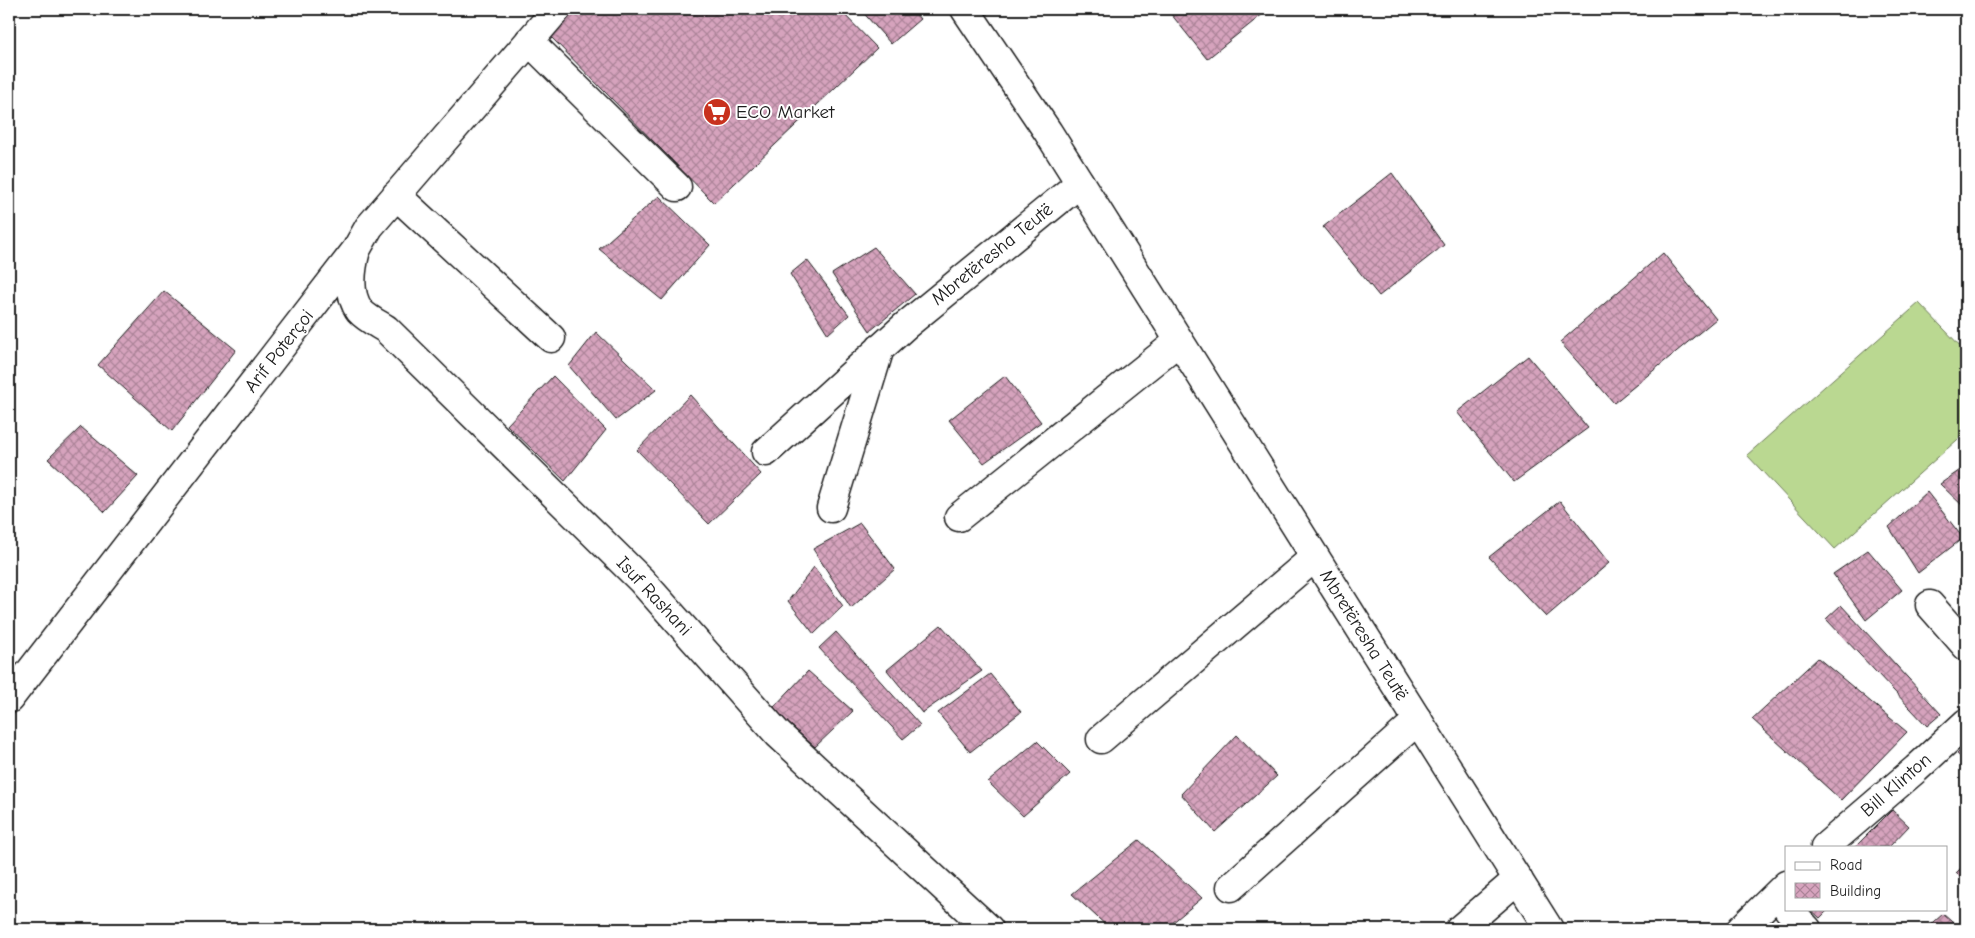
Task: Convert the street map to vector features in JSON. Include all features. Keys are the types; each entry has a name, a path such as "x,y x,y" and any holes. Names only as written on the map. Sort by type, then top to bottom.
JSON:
{"street":[{"name":"Arif Poterçoi","path":"9,699 356,250 369,227 557,9"},
{"name":"Mbretëresha Teutë","path":"965,9 1048,132 1549,929"},
{"path":"529,41 676,187"},
{"name":"Mbretëresha Teutë","path":"766,452 904,326 1080,183"},
{"path":"396,195 551,338"},
{"name":"Isuf Rashani","path":"356,250 351,270 352,290 360,311 386,329 641,580 778,734 989,929"},
{"path":"960,517 1180,341"},
{"path":"831,508 880,348"},
{"path":"1101,739 1316,557"},
{"path":"1930,605 1966,646"},
{"path":"1231,887 1418,720"},
{"name":"Bill Klinton","path":"1827,846 1966,723"},
{"path":"1460,929 1518,879"},
{"path":"1741,929 1784,899"},
{"path":"1792,910 1807,929"}],"green space":[{"path":"1919,303 1966,352 1966,432 1835,549 1747,455"}],"building":[{"name":"ECO Market","path":"574,9 839,9 877,48 714,203 550,36"},
{"path":"860,9 912,9 920,19 891,44"},
{"path":"1167,9 1269,9 1207,59"},
{"path":"1392,173 1444,245 1379,296 1323,227"},
{"path":"659,196 710,245 662,300 599,249"},
{"path":"874,247 915,294 870,331 832,274"},
{"path":"1663,253 1716,319 1614,403 1560,342"},
{"path":"807,260 849,315 828,334 790,274"},
{"path":"164,291 236,350 172,431 98,365"},
{"path":"596,332 656,390 616,420 569,366"},
{"path":"1528,356 1588,428 1514,482 1457,412"},
{"path":"553,376 606,430 565,481 507,425"},
{"path":"1005,376 1041,422 984,463 949,420"},
{"path":"690,395 761,474 709,524 637,450"},
{"path":"81,427 138,476 105,512 48,459"},
{"path":"1966,466 1966,509 1940,484"},
{"path":"1927,492 1963,538 1918,573 1889,527"},
{"path":"1560,501 1609,563 1546,617 1489,557"},
{"path":"860,523 895,569 851,608 813,549"},
{"path":"1868,550 1902,590 1866,620 1833,574"},
{"path":"814,567 843,606 814,634 788,601"},
{"path":"1841,605 1941,714 1927,726 1826,619"},
{"path":"941,625 982,671 922,713 887,670"},
{"path":"836,632 920,725 903,739 819,648"},
{"path":"1818,658 1907,732 1841,800 1752,719"},
{"path":"808,671 853,711 815,747 772,709"},
{"path":"990,674 1021,712 970,752 938,713"},
{"path":"1237,735 1277,776 1215,832 1181,794"},
{"path":"1037,741 1070,774 1023,816 988,782"},
{"path":"1966,744 1966,761 1957,754"},
{"path":"1892,810 1909,826 1890,846 1856,846"},
{"path":"1139,840 1202,898 1165,929 1110,929 1072,894"},
{"path":"1966,863 1966,883 1956,873"},
{"path":"1811,910 1828,910 1820,918"},
{"path":"1943,914 1960,929 1926,929"}],"place":[{"name":"ECO Market","path":"717,112"}]}
